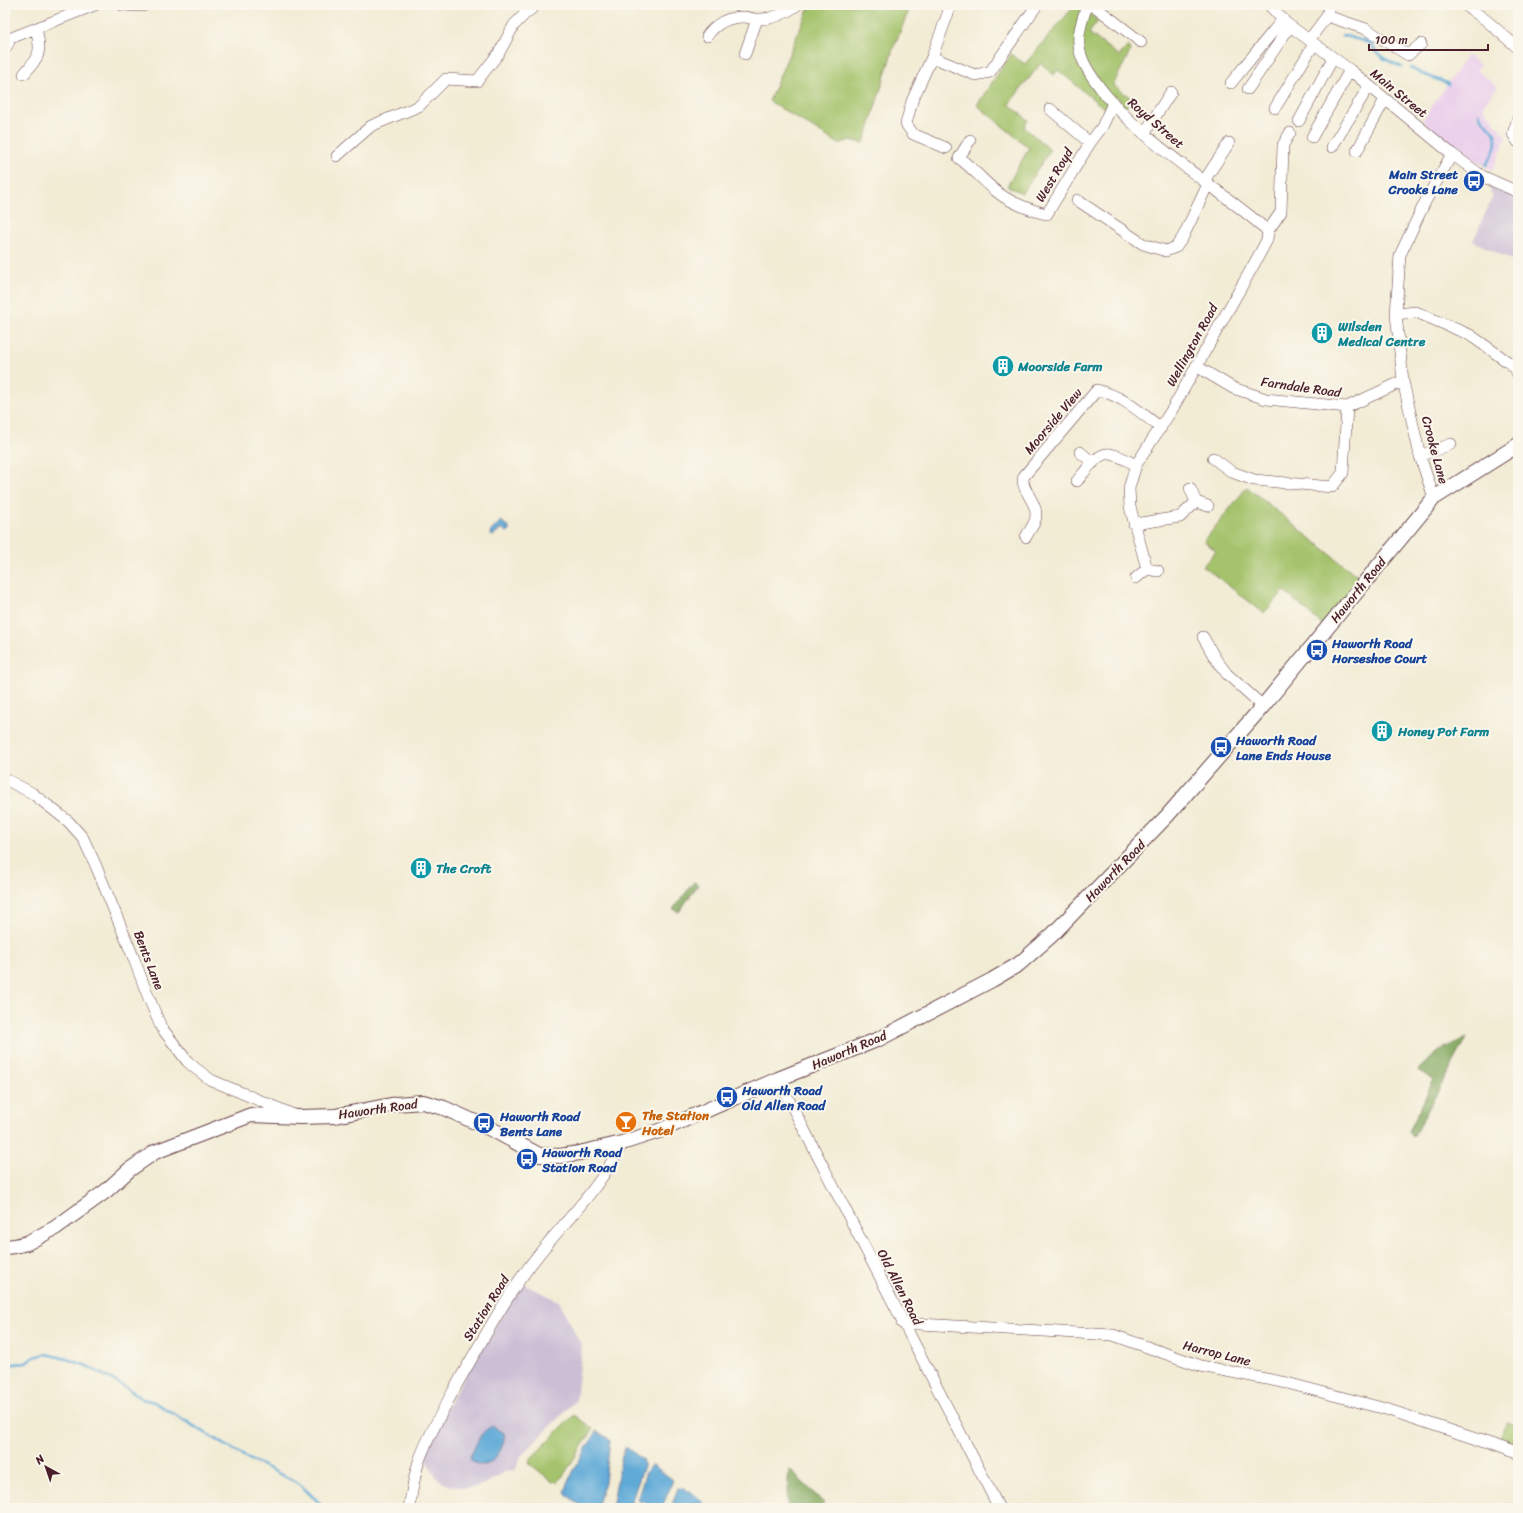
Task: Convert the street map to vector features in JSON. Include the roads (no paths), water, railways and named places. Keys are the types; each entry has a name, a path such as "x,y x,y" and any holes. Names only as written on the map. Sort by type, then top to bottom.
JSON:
{"main road":[{"name":"Haworth Road","path":"5,1248 27,1242 55,1228 106,1191 129,1170 155,1152 251,1115 300,1117 335,1116 396,1104 423,1102 444,1108 495,1131 539,1155 560,1156 622,1143 672,1125 778,1079 879,1039 992,980 1019,964 1052,935 1167,816 1263,706 1434,498 1518,445"}],"street":[{"path":"5,49 10,38 95,5"},
{"path":"122,5 146,5"},
{"path":"337,156 371,126 419,106 446,79 477,81 499,53 514,25 536,5"},
{"path":"706,36 713,27 723,21 745,17 757,19 779,16 788,12 797,5"},
{"path":"946,148 913,134 906,124 912,101 932,57 951,5"},
{"path":"932,57 975,75 990,72 1037,5"},
{"name":"Royd Street","path":"1087,5 1079,31 1081,55 1096,82 1113,103 1144,134 1268,231"},
{"path":"1093,5 1141,42"},
{"name":"Main Street","path":"1269,5 1286,22 1350,70 1452,154 1482,176 1518,192"},
{"path":"1275,108 1327,16 1328,5"},
{"path":"1465,5 1487,21 1518,48"},
{"path":"1327,16 1366,29 1408,55 1421,44"},
{"path":"745,54 757,19"},
{"path":"1231,83 1252,57 1286,22"},
{"path":"1248,89 1264,65 1286,22"},
{"path":"24,74 37,59 40,45 36,28"},
{"path":"1252,57 1264,65"},
{"path":"1299,121 1333,58"},
{"path":"1312,137 1350,70"},
{"path":"1332,147 1369,86"},
{"path":"1144,134 1171,92"},
{"path":"1357,151 1385,99"},
{"name":"West Royd","path":"970,140 959,158 998,193 1033,212 1046,214 1090,143 1102,127 1113,103"},
{"path":"1050,109 1090,143"},
{"path":"1518,118 1513,134 1518,142"},
{"name":"Wellington Road","path":"1136,578 1153,570 1134,524 1130,507 1129,488 1136,465 1161,428 1253,266 1267,240 1268,231 1281,212 1283,145 1290,133"},
{"path":"1076,200 1143,244 1166,251 1176,247 1183,237 1206,182 1229,143"},
{"path":"1404,381 1396,314 1400,255 1426,200 1452,154"},
{"path":"1396,314 1416,312 1470,335 1508,362 1515,368 1518,375"},
{"name":"Farndale Road","path":"1196,366 1233,388 1266,399 1346,407 1404,381"},
{"name":"Crooke Lane","path":"1404,381 1420,456 1434,498"},
{"name":"Moorside View","path":"1026,537 1034,524 1036,515 1034,502 1024,484 1024,476 1097,390 1111,393 1122,399 1161,428"},
{"path":"1213,458 1232,472 1254,480 1332,487 1343,474 1346,407"},
{"path":"1420,456 1451,444"},
{"path":"1080,452 1093,463"},
{"path":"1077,481 1101,455 1108,453 1136,465"},
{"path":"1190,488 1196,502 1208,506"},
{"path":"1134,524 1180,517 1196,502"},
{"path":"1203,637 1214,658 1227,674 1263,706"},
{"name":"Bents Lane","path":"5,779 32,793 69,822 83,838 94,861 161,1027 187,1061 202,1074 223,1086 300,1117"},
{"name":"Old Allen Road","path":"778,1079 998,1508"},
{"name":"Station Road","path":"409,1508 419,1461 425,1447 450,1398 485,1336 538,1255 583,1204 604,1177 622,1143"},
{"name":"Harrop Lane","path":"902,1323 1113,1336 1202,1366 1287,1383 1386,1409 1518,1453"}],"water":[{"path":"501,521 509,528 509,531 506,532 502,528 493,536 491,535 490,532"},
{"path":"493,1426 504,1433 502,1446 499,1453 489,1463 484,1465 477,1464 471,1460 470,1457 476,1443 485,1431"},
{"path":"597,1431 610,1440 605,1482 597,1507 593,1508 575,1502 565,1492 575,1468"},
{"path":"625,1448 642,1459 644,1466 629,1508 612,1508 621,1459"},
{"path":"650,1466 654,1466 673,1480 662,1507 659,1508 639,1501 638,1497 646,1472"},
{"path":"678,1488 682,1488 694,1495 701,1501 705,1508 671,1508"}],"waterway":[{"path":"1342,35 1370,43 1376,52 1402,67"},
{"path":"1411,68 1449,84"},
{"path":"1479,114 1494,132 1496,137 1494,152 1486,165"},
{"path":"5,1374 6,1369 13,1364 26,1363 34,1357 46,1354 87,1366 127,1388 142,1399 154,1402 247,1458 298,1483 325,1508"}],"place":[{"name":"Main Street Crooke Lane","path":"1474,181"},
{"name":"Wilsden Medical Centre","path":"1322,333"},
{"name":"Moorside Farm","path":"1003,366"},
{"name":"Haworth Road Horseshoe Court","path":"1317,650"},
{"name":"Honey Pot Farm","path":"1382,731"},
{"name":"Haworth Road Lane Ends House","path":"1221,747"},
{"name":"The Croft","path":"421,868"},
{"name":"Haworth Road Old Allen Road","path":"727,1097"},
{"name":"The Station Hotel","path":"626,1122"},
{"name":"Haworth Road Bents Lane","path":"484,1123"},
{"name":"Haworth Road Station Road","path":"527,1159"}]}
